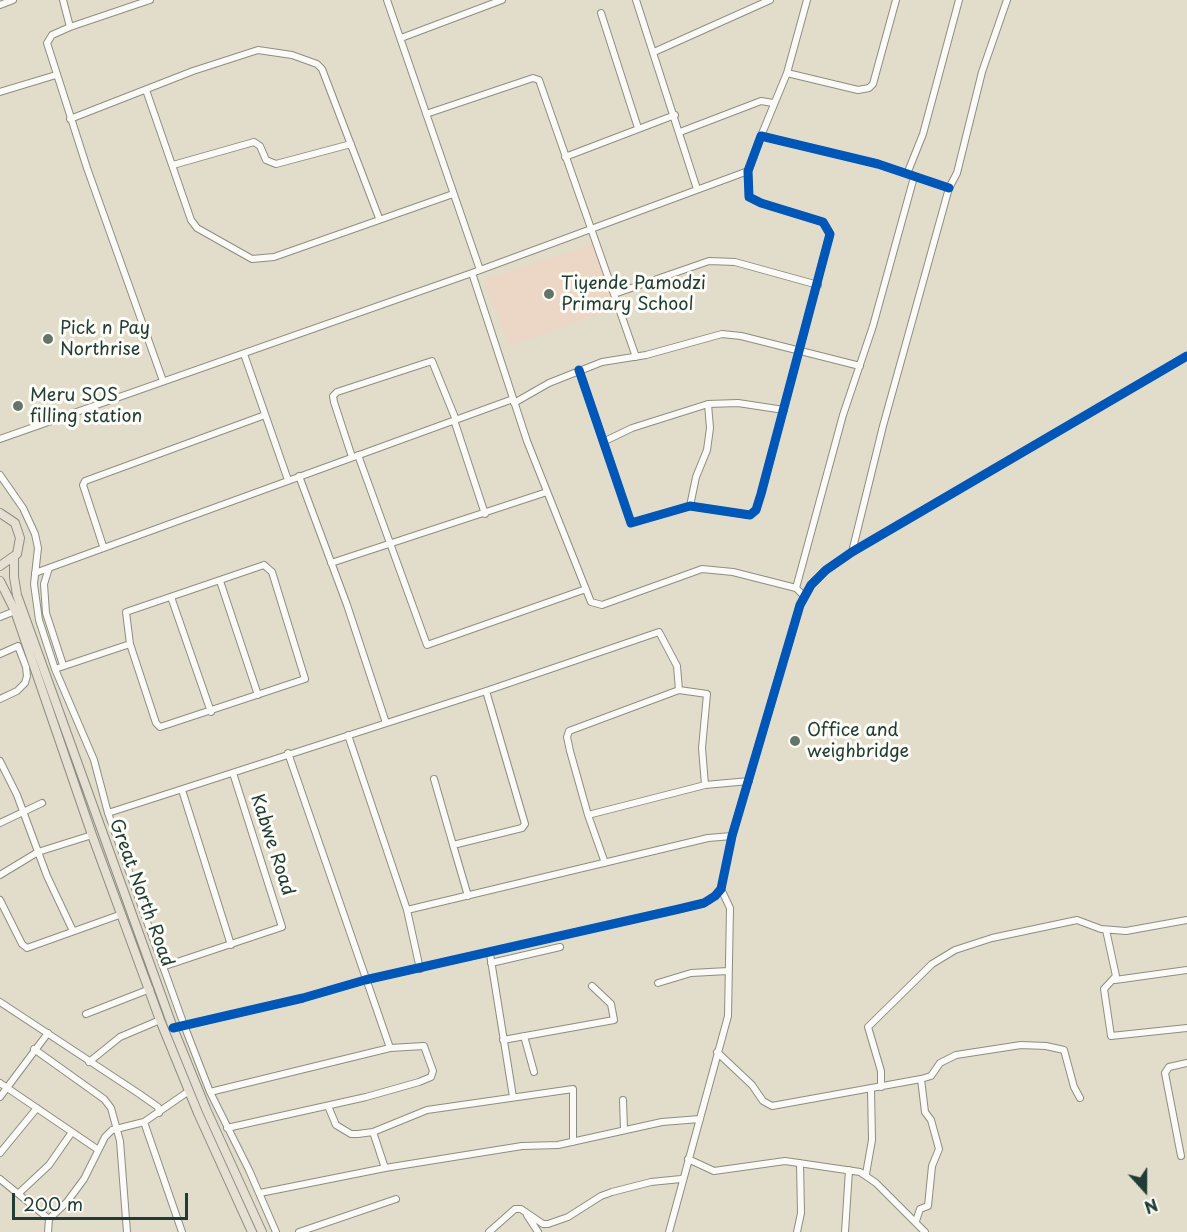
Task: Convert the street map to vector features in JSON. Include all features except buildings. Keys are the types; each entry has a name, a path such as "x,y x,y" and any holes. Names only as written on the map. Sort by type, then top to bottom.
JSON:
{"main road":[{"name":"Great North Road","path":"0,512 15,523 20,534 20,547 14,558 17,595 173,1028 262,1232"},
{"path":"0,566 14,558"},
{"name":"Great North Road","path":"0,581 15,611 92,835 160,1020 252,1232"},
{"path":"0,589 9,597"}],"street":[{"path":"0,5 13,0"},
{"path":"63,0 70,27"},
{"path":"150,0 70,27 52,35 47,43 70,119 163,381"},
{"path":"387,0 480,270"},
{"path":"401,38 502,0"},
{"path":"636,0 697,189"},
{"path":"654,52 770,0"},
{"path":"579,370 631,523 690,506 746,516 754,513 829,247 830,234 823,222 753,201 749,197 748,171 773,103 787,74 807,0"},
{"path":"787,74 858,90 869,88 873,84 896,0"},
{"path":"907,174 920,144 959,0"},
{"path":"852,552 883,426 949,188 957,173 982,72 1007,1"},
{"path":"601,13 638,128"},
{"path":"70,119 258,50 292,55 317,64 322,69 378,218"},
{"path":"0,92 56,75"},
{"path":"426,114 536,78 540,83 636,357"},
{"path":"146,90 194,224 241,255 252,259 274,257 378,218 453,195"},
{"path":"680,132 761,101 773,103"},
{"path":"565,157 675,115"},
{"path":"761,136 878,164 949,188"},
{"path":"173,165 254,142 260,146 266,160 276,164 351,144"},
{"path":"0,439 472,273 748,171"},
{"path":"796,588 843,415 873,326 914,177"},
{"path":"614,294 709,261 735,262 818,285"},
{"path":"472,273 514,401 591,602 602,605 702,568 733,572 796,588 803,595"},
{"path":"36,573 103,546 514,401 549,382 602,362 636,357 722,334 860,366"},
{"path":"244,354 288,480"},
{"path":"669,1232 681,1179 728,1016 730,908 721,889 732,836 803,595 826,570 852,552 908,522 1187,356"},
{"path":"485,514 455,420 432,362 337,392 333,396 392,544 427,645 586,589"},
{"path":"603,442 632,428 708,404 738,403 784,410"},
{"path":"690,506 710,428 708,404"},
{"path":"103,546 83,485 85,481 265,415"},
{"path":"0,475 23,508 35,534 38,548 34,584 39,620 55,669 94,760 108,813 165,966 184,1025 210,1092 260,1193 276,1232"},
{"path":"299,476 386,723"},
{"path":"331,563 547,492"},
{"path":"264,566 272,572 306,676 303,681 162,728 158,725 130,644 126,612 171,597 264,566"},
{"path":"49,567 44,584 46,613 63,665"},
{"path":"220,581 258,695"},
{"path":"171,597 211,712"},
{"path":"0,617 15,611"},
{"path":"108,813 288,753 486,691 659,632 677,666 679,690"},
{"path":"55,669 130,644"},
{"path":"0,654 18,646 27,676 25,683 17,691 0,699"},
{"path":"605,863 588,815 567,734 679,690 707,694 702,748 705,784"},
{"path":"453,845 524,827 486,691"},
{"path":"348,735 407,910 420,969"},
{"path":"288,753 364,980 376,1006 390,1048"},
{"path":"0,761 73,931"},
{"name":"Kabwe Road","path":"231,945 282,927 233,773"},
{"path":"434,779 468,896"},
{"path":"588,815 705,784 749,781"},
{"path":"165,966 231,945 182,790"},
{"path":"0,823 42,803"},
{"path":"0,875 38,852 92,835"},
{"path":"407,910 708,838 732,836"},
{"path":"173,1028 303,998 364,980 490,954 704,903 721,889"},
{"path":"0,900 22,944 27,948 122,914"},
{"path":"881,1087 881,1071 868,1027 932,964 955,950 975,942 1069,921 1083,921 1106,930 1138,930 1187,920"},
{"path":"1106,930 1112,947 1115,980"},
{"path":"539,942 542,952"},
{"path":"491,963 560,947"},
{"path":"490,954 513,1097"},
{"path":"1187,970 1115,980 1104,989 1111,1036 1187,1028"},
{"path":"658,983 691,973 728,971"},
{"path":"503,1040 614,1020 611,1004 592,986"},
{"path":"86,1014 150,989"},
{"path":"0,1002 158,1107 159,1113"},
{"path":"89,1062 120,1036 160,1020"},
{"path":"0,1096 48,1033"},
{"path":"524,1036 534,1072"},
{"path":"717,1052 752,1085 764,1101 772,1106 871,1090 921,1079 931,1076 940,1063 956,1055 1021,1045 1052,1046 1064,1050 1067,1054 1071,1080 1080,1098"},
{"path":"210,1092 390,1048 423,1046 433,1071 432,1076 366,1097 227,1128"},
{"path":"34,1049 104,1099 111,1108 118,1129 127,1232"},
{"path":"1181,1156 1165,1073 1169,1067 1187,1063"},
{"path":"916,1221 920,1209 928,1206 932,1166 939,1149 931,1120 925,1112 921,1079"},
{"path":"0,1083 97,1149"},
{"path":"328,1106 334,1121 342,1130 351,1134 373,1132 427,1110 574,1089 573,1142"},
{"path":"48,1232 49,1219 78,1187 95,1160 97,1149 105,1137 118,1129 144,1122 189,1090"},
{"path":"866,1174 872,1140 871,1090"},
{"path":"623,1100 624,1130"},
{"path":"0,1154 37,1108"},
{"path":"260,1193 385,1168 522,1146 573,1142 678,1119 700,1119"},
{"path":"144,1122 182,1232"},
{"path":"19,1192 49,1165 72,1132"},
{"path":"373,1132 385,1168"},
{"path":"688,1160 714,1171 771,1162 800,1163 866,1174 926,1232"},
{"path":"796,1232 801,1213 800,1163"},
{"path":"845,1232 849,1170"},
{"path":"0,1179 19,1192 49,1219"},
{"path":"489,1232 515,1209 526,1212 548,1224 568,1217 601,1196 612,1192 651,1182 681,1179"},
{"path":"299,1232 396,1199"},
{"path":"526,1212 538,1232"}],"shaded area":[{"name":"Tiyende Pamodzi Primary School","path":"592,244 615,308 509,346 484,280"}],"cycle path":[{"path":"579,370 631,523 690,506 750,515 756,510 761,494 830,234 823,222 761,203 749,197 748,171 761,136 878,164 949,188"},
{"path":"173,1028 303,998 365,980 704,903 715,896 721,889 732,836 800,605 811,585 826,570 852,552 1187,356"}],"place":[{"name":"Tiyende Pamodzi Primary School","path":"549,294"},
{"name":"Pick n Pay Northrise","path":"48,339"},
{"name":"Meru SOS filling station","path":"18,406"},
{"name":"Office and weighbridge","path":"795,741"}]}
